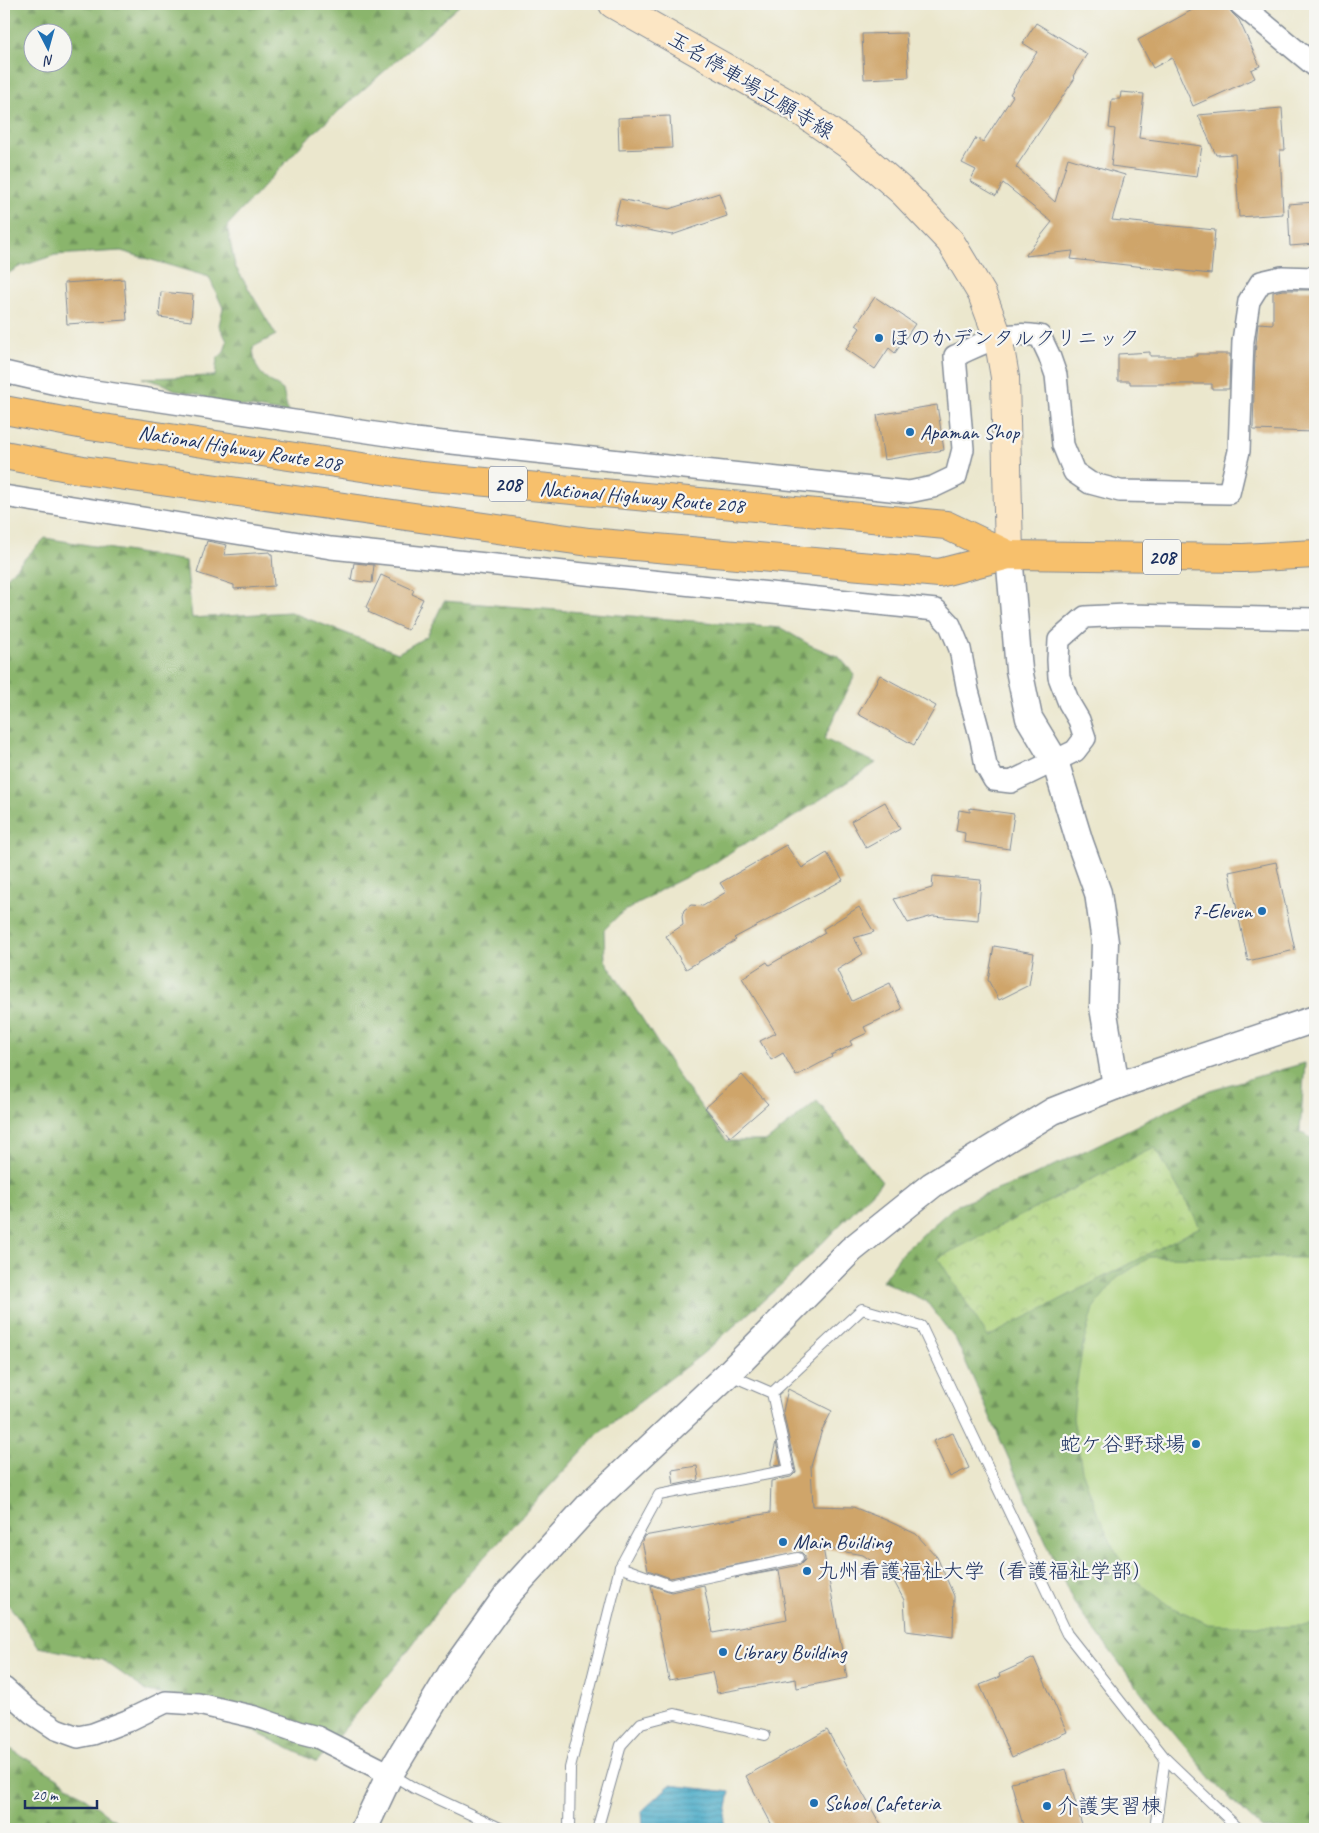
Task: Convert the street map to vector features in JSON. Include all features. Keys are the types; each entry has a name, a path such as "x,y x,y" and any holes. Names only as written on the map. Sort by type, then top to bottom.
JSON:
{"highway":[{"name":"National Highway Route 208","path":"4,410 90,426 422,476 946,525 1009,555"},
{"name":"National Highway Route 208","path":"4,455 83,470 589,542 939,572 1009,555 1244,558 1315,554"}],"main road":[{"name":"玉名停車場立願寺線","path":"613,4 796,108 860,155 904,193 950,241 982,294 998,337 1005,377 1009,555"}],"street":[{"path":"1240,4 1315,66"},
{"path":"4,372 74,388 415,439 908,492 933,487 956,476 963,449 955,356 998,337 1022,333 1040,336 1049,355 1056,375 1064,445 1074,472 1090,483 1120,491 1229,493 1239,451 1243,341 1249,301 1261,282 1282,277 1315,278"},
{"path":"4,496 331,548 936,610 950,625 960,649 986,766 994,780 1011,782 1075,751 1085,738 1080,720 1069,704 1059,677 1058,660 1059,640 1085,617 1126,615 1315,619"},
{"path":"1009,555 1019,670 1029,718 1055,761 1080,843 1098,893 1105,942 1103,1007 1116,1086"},
{"path":"364,1829 390,1774 452,1672 506,1595 592,1502 728,1374 851,1250 932,1185 1053,1111 1116,1086 1315,1019"},
{"path":"4,1688 32,1713 56,1729 78,1737 93,1734 127,1721 166,1702 198,1704 255,1717 317,1737 390,1774"}],"lane":[{"path":"772,1393 862,1309 921,1326 1067,1634 1165,1758 1239,1829"},
{"path":"728,1374 772,1393"},
{"path":"570,1829 570,1768 620,1567 659,1495 789,1470 772,1393"},
{"path":"620,1567 670,1585 798,1558"},
{"path":"598,1829 620,1745 641,1723 674,1714 765,1735"},
{"path":"1155,1829 1165,1758"},
{"path":"390,1774 414,1788 502,1829"}],"green space":[{"path":"4,4 461,4 308,138 227,226 235,266 276,335 253,347 256,363 258,369 265,377 283,390 288,413 216,402 196,394 177,391 164,384 142,378 215,376 217,359 224,352 227,341 219,325 223,308 209,277 121,251 55,255 19,267 4,276"},
{"path":"45,538 186,561 192,618 290,612 398,653 427,636 444,601 781,628 810,645 839,657 855,675 824,739 876,763 777,828 738,847 713,864 664,888 620,914 604,930 605,960 681,1080 727,1141 767,1141 817,1101 882,1182 784,1282 701,1355 598,1434 451,1593 400,1661 317,1762 189,1700 148,1692 103,1660 39,1647 4,1600 4,580"},
{"path":"1305,1063 1300,1132 1315,1140 1315,1829 1262,1829 1220,1789 1157,1713 1074,1603 956,1340 926,1301 882,1281 902,1253 955,1206 1031,1177 1210,1090"},
{"path":"1155,1147 1200,1227 988,1337 938,1258"},
{"name":"蛇ケ谷野球場","path":"1150,1257 1315,1258 1315,1625 1276,1627 1208,1624 1168,1605 1134,1579 1113,1547 1098,1514 1082,1470 1073,1418 1083,1345 1093,1308 1117,1278"},
{"path":"4,1745 58,1778 127,1829 4,1829"}],"water":[{"path":"670,1785 730,1792 723,1829 643,1829 642,1811"}],"building":[{"path":"1203,4 1228,4 1232,13 1239,20 1260,66 1251,70 1255,78 1193,106 1172,58 1153,68 1138,40"},
{"path":"1036,23 1087,54 1073,76 1075,78 1016,167 1055,202 1068,158 1125,175 1112,220 1215,230 1211,274 1071,259 1073,251 1025,256 1052,222 1003,183 996,196 970,181 976,170 962,163 976,138 983,142 1013,96 1010,94 1037,52 1023,43"},
{"path":"906,33 909,77 864,79 862,34"},
{"path":"1121,92 1144,94 1139,138 1202,146 1197,177 1111,166 1115,129 1109,128 1112,99 1120,99"},
{"path":"1282,108 1285,150 1280,150 1283,214 1239,217 1235,154 1216,155 1198,115"},
{"path":"670,116 672,148 619,150 618,118"},
{"path":"719,193 727,216 672,235 614,223 620,199 669,209"},
{"path":"1315,202 1315,244 1290,246 1288,204"},
{"path":"124,279 127,320 67,324 64,283"},
{"path":"1313,290 1314,326 1311,405 1315,405 1314,432 1253,430 1255,354 1258,323 1273,324 1273,292"},
{"path":"161,292 193,295 191,321 159,317"},
{"name":"ほのかデンタルクリニック","path":"875,297 915,324 895,353 889,348 875,369 846,349 860,328 856,325"},
{"path":"1150,352 1150,356 1230,354 1229,389 1212,389 1212,384 1130,384 1130,381 1118,381 1118,354"},
{"name":"Apaman Shop","path":"937,405 944,450 884,460 877,415"},
{"path":"207,541 227,545 224,555 270,552 272,554 274,586 234,589 234,585 197,573"},
{"path":"354,563 374,565 372,583 351,580"},
{"path":"381,575 414,590 412,594 423,599 408,630 368,612 369,609 366,607"},
{"path":"880,675 936,706 914,745 858,714"},
{"path":"885,802 900,829 866,848 851,821"},
{"path":"970,808 1014,814 1009,849 964,842 965,833 956,831 959,810 970,812"},
{"path":"786,845 802,868 827,853 843,880 734,938 736,940 686,969 666,936 683,925 682,916 684,910 691,905 703,906 726,892 720,883"},
{"name":"7-Eleven","path":"1276,862 1295,950 1248,961 1229,872"},
{"path":"933,876 981,880 978,920 933,916 908,923 894,899 932,888"},
{"path":"859,907 874,932 854,938 863,954 837,970 852,1001 890,983 902,1009 864,1027 867,1033 850,1041 852,1045 796,1076 783,1053 771,1060 760,1041 776,1033 742,978 767,962 769,965 825,933 823,929"},
{"path":"994,946 1034,953 1029,985 999,1000 988,980"},
{"path":"742,1075 768,1104 730,1137 705,1108"},
{"name":"Main Building","path":"788,1389 832,1411 822,1430 811,1466 813,1506 853,1507 916,1534 937,1557 954,1596 953,1637 906,1631 904,1600 890,1574 863,1555 823,1548 847,1678 797,1688 796,1679 717,1693 712,1672 669,1680 651,1585 671,1592 704,1585 713,1633 787,1619 779,1570 735,1578 800,1565 805,1560 805,1556 801,1552 670,1578 648,1570 642,1541 644,1536 770,1513 771,1481 791,1477 796,1472 783,1411"},
{"path":"953,1433 969,1468 950,1477 933,1441"},
{"path":"776,1442 781,1465 771,1466 771,1462"},
{"path":"697,1466 699,1480 674,1485 672,1470"},
{"path":"1034,1658 1067,1732 1012,1757 980,1685 1000,1677 999,1674"},
{"name":"School Cafeteria","path":"827,1730 883,1829 774,1829 746,1776"},
{"name":"介護実習棟","path":"1066,1769 1083,1829 1024,1829 1011,1782"}],"place":[{"name":"ほのかデンタルクリニック","path":"879,338"},
{"name":"Apaman Shop","path":"910,432"},
{"name":"7-Eleven","path":"1262,911"},
{"name":"蛇ケ谷野球場","path":"1196,1444"},
{"name":"Main Building","path":"783,1542"},
{"name":"九州看護福祉大学（看護福祉学部）","path":"807,1571"},
{"name":"Library Building","path":"723,1652"},
{"name":"School Cafeteria","path":"814,1803"},
{"name":"介護実習棟","path":"1047,1806"}]}
